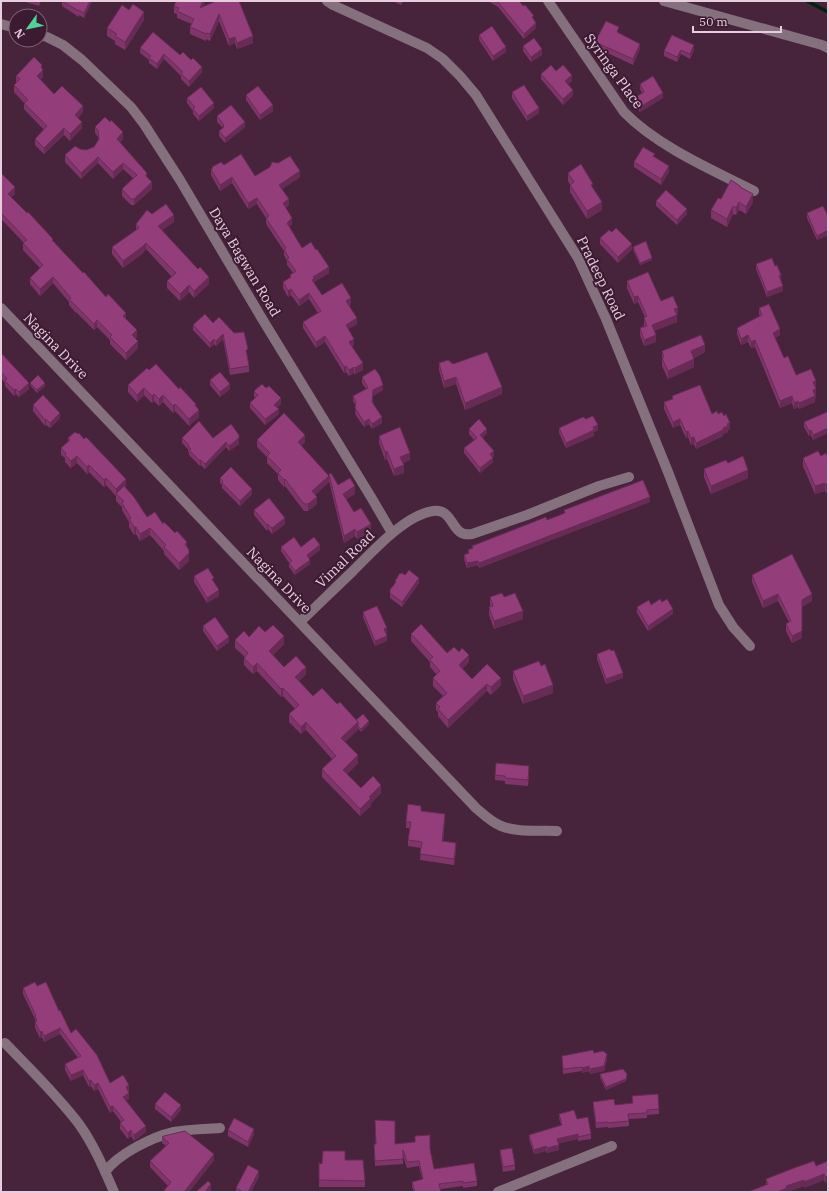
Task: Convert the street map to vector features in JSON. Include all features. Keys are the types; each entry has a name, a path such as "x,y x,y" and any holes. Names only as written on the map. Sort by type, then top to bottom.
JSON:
{"street":[{"name":"Pradeep Road","path":"327,1 427,48 443,59 476,95 578,258 606,319 668,472 719,605 733,627 750,646"},
{"name":"Syringa Place","path":"548,1 624,112 637,125 702,165 754,191"},
{"path":"664,1 822,45 828,48"},
{"name":"Daya Bagwan Road","path":"48,38 63,45 82,60 131,107 144,124 180,180 392,533"},
{"name":"Nagina Drive","path":"1,308 488,819 501,826 514,829 557,831"},
{"name":"Vimal Road","path":"300,622 392,533 421,515 438,511 448,516 460,533 465,535 472,534 527,515 599,486 629,477"},
{"path":"5,1043 55,1095 79,1126 98,1158 114,1192"},
{"path":"105,1172 110,1164 118,1158 161,1136 174,1132 220,1128"},
{"path":"498,1192 612,1146"}],"building":[{"path":"62,1 90,1 84,13"},
{"path":"176,1 203,1 200,8 216,1 239,1 253,36 237,43 235,37 229,39 219,14 210,34 206,34 190,27 194,19 177,11 179,8 174,6"},
{"path":"496,1 519,1 523,6 525,5 534,16 532,17 536,23 524,34"},
{"path":"133,4 144,12 125,42 115,36 117,34 107,28 122,5 129,10"},
{"path":"606,21 619,27 617,32 640,44 633,59 595,42"},
{"path":"492,26 506,47 493,56 479,35"},
{"path":"153,32 180,55 183,52 191,60 193,58 202,67 189,81 181,74 183,72 164,54 157,64 149,58 151,56 140,48"},
{"path":"672,35 694,45 690,54 681,50 677,57 664,51"},
{"path":"534,38 542,49 531,57 523,46"},
{"path":"34,57 42,65 41,67 43,70 37,76 54,94 62,86 83,106 75,115 82,122 70,134 64,128 44,148 35,139 47,126 24,103 28,100 14,85 20,79 16,76"},
{"path":"551,65 556,71 563,65 572,75 565,81 573,90 563,99 541,74"},
{"path":"653,76 663,93 640,107 634,98 644,92 640,84"},
{"path":"524,85 539,108 527,116 512,92"},
{"path":"258,86 273,105 260,115 246,95"},
{"path":"201,87 214,103 199,116 193,109 195,107 187,98"},
{"path":"231,105 245,122 225,138 219,131 224,127 224,125 217,116"},
{"path":"105,117 110,122 111,120 123,132 117,139 147,173 146,176 152,182 134,199 131,199 122,189 137,175 123,163 113,172 98,157 81,173 65,155 75,146 86,150 94,147 99,139 98,130 95,127"},
{"path":"643,147 655,154 653,156 669,166 661,179 634,162"},
{"path":"241,154 255,176 270,167 272,162 278,163 290,156 300,171 279,185 289,199 283,203 292,218 287,223 302,248 311,242 329,267 313,277 314,278 312,280 322,295 342,283 351,298 346,301 357,318 346,325 354,339 349,342 363,363 355,368 354,367 349,370 346,366 344,367 325,336 316,342 303,322 321,311 309,293 299,300 291,289 288,291 283,282 291,277 290,275 296,271 287,259 289,258 284,249 286,248 266,218 269,216 257,198 248,203 232,177 220,185 211,169 221,162 224,165"},
{"path":"581,164 593,184 591,185 602,202 587,211 570,185 574,182 568,173"},
{"path":"1,173 15,187 8,194 27,213 28,212 53,239 52,240 83,273 84,272 106,297 108,294 126,313 123,316 137,330 132,335 138,341 126,353 110,337 112,335 97,320 94,324 69,299 71,298 53,277 40,289 30,278 43,265 23,243 27,240 1,213"},
{"path":"731,180 753,194 746,207 739,202 736,208 733,206 727,219 711,210 718,198 721,199"},
{"path":"666,190 687,209 677,220 656,201"},
{"path":"166,204 174,215 158,226 198,269 200,267 209,277 194,291 189,285 180,294 167,281 176,273 146,243 123,261 112,247 139,228 136,224 147,210 152,214"},
{"path":"823,206 828,216 828,230 817,236 807,213"},
{"path":"616,228 632,244 618,257 600,238 609,230 612,232"},
{"path":"646,241 652,258 640,263 633,247"},
{"path":"772,258 781,275 779,276 783,286 767,292 756,264"},
{"path":"648,272 661,301 673,296 678,308 674,309 677,315 652,325 656,335 644,340 640,328 647,326 644,318 647,316 638,296 634,297 627,281"},
{"path":"769,304 780,329 773,333 784,358 788,356 796,375 811,369 816,381 813,382 816,389 813,390 815,396 799,403 798,401 794,403 792,396 780,401 755,340 751,342 748,335 741,339 737,328 762,315 759,308"},
{"path":"205,314 213,323 219,317 234,333 244,332 248,349 246,350 249,366 230,369 223,334 216,341 214,339 210,343 193,325"},
{"path":"701,335 705,345 691,351 694,359 668,371 662,358 664,357 662,351"},
{"path":"487,352 502,387 465,403 456,377 444,381 439,363 448,360 453,364"},
{"path":"1,353 29,383 19,392 16,389 14,390 5,381 7,379 1,372"},
{"path":"156,364 179,389 180,387 196,404 195,405 199,410 189,419 175,404 173,406 163,395 159,399 154,394 152,396 144,388 137,395 128,385 147,368 149,370"},
{"path":"375,369 380,376 383,385 373,390 372,402 382,417 372,424 369,419 364,422 355,408 356,402 353,396 368,388 362,377"},
{"path":"220,372 230,384 220,392 210,380"},
{"path":"38,375 45,383 37,390 30,383"},
{"path":"262,384 266,388 269,386 281,398 274,405 279,409 265,419 250,403 258,395 254,391"},
{"path":"700,385 712,414 717,411 718,414 722,412 724,416 726,414 730,423 727,424 728,426 723,428 723,430 696,443 694,437 691,438 688,431 686,432 680,419 673,422 664,402 673,399 672,396"},
{"path":"43,395 60,413 50,423 46,419 45,420 33,405"},
{"path":"827,412 828,428 813,435 811,430 809,431 804,422"},
{"path":"284,413 305,435 298,442 329,476 312,491 317,497 308,504 304,504 285,479 284,480 278,473 281,470 267,456 270,453 257,440"},
{"path":"593,416 598,425 593,427 594,430 566,443 559,428 583,417 586,419"},
{"path":"479,419 487,429 480,435 494,451 490,454 493,458 480,468 464,448 477,438 469,429"},
{"path":"199,421 213,438 231,424 239,435 239,438 229,446 226,442 205,464 189,450 191,449 188,446 189,445 182,438"},
{"path":"400,427 410,453 400,457 404,465 394,469 379,436"},
{"path":"75,432 78,434 79,433 84,439 86,437 126,479 116,489 106,478 104,480 89,465 87,467 77,456 71,461 65,455 66,453 61,448 70,440 68,438"},
{"path":"818,451 821,456 826,453 828,458 828,484 826,485 825,483 815,486 803,458"},
{"path":"743,456 748,470 711,486 704,469 726,460 728,463"},
{"path":"231,467 252,489 240,501 222,483 223,482 220,478"},
{"path":"331,473 338,485 350,478 355,486 343,494 354,512 361,508 371,524 357,532 355,529 344,536 329,474"},
{"path":"643,480 650,497 479,563 478,561 467,563 464,555 469,553 468,550 473,548 472,546 546,517 547,520 565,513 564,510"},
{"path":"124,486 134,497 147,517 155,512 163,524 164,522 175,533 177,531 187,542 185,544 189,550 189,553 179,563 164,547 166,545 150,528 140,534 136,527 134,527 129,519 131,518 122,503 124,501 116,494"},
{"path":"269,498 285,518 272,528 268,524 267,525 254,510"},
{"path":"294,537 301,547 314,537 320,545 307,555 310,560 295,571 289,563 292,561 281,547"},
{"path":"792,554 812,594 802,600 802,631 792,636 786,624 791,621 778,594 763,601 752,575"},
{"path":"208,568 214,578 212,579 219,590 207,598 194,576"},
{"path":"409,570 419,578 402,602 390,593 390,590 400,573 405,575"},
{"path":"502,593 504,597 515,593 523,611 494,621 489,607 493,606 490,597"},
{"path":"660,599 662,602 667,599 673,609 648,626 637,607 649,600 651,605"},
{"path":"377,606 387,628 384,629 387,636 375,641 363,612"},
{"path":"215,617 229,637 217,646 203,626"},
{"path":"421,624 447,653 454,647 459,652 462,648 469,655 459,665 472,679 487,664 501,678 491,687 487,684 448,720 438,709 440,707 436,703 447,693 433,678 440,671 430,660 433,657 411,634"},
{"path":"273,625 284,636 269,651 284,667 296,656 306,667 295,677 313,696 322,688 337,704 340,702 358,722 341,738 358,755 343,770 361,788 373,776 381,785 360,809 322,769 336,756 306,722 301,727 289,714 299,705 283,688 281,689 257,663 253,667 244,658 248,653 235,640 244,631 249,637 259,626 265,632"},
{"path":"610,649 611,651 614,650 623,673 606,679 597,654"},
{"path":"539,661 541,666 545,664 553,685 523,696 513,671"},
{"path":"363,714 369,721 361,729 356,720"},
{"path":"496,763 529,766 528,780 505,778 505,776 495,775"},
{"path":"408,804 421,806 421,811 445,814 442,841 456,843 454,859 420,854 422,842 408,840 411,822 406,822"},
{"path":"35,982 37,986 46,982 71,1033 76,1029 97,1055 110,1083 123,1075 129,1085 126,1087 129,1093 123,1097 146,1126 134,1135 131,1130 128,1133 120,1123 124,1120 113,1106 110,1107 98,1083 94,1085 91,1080 89,1081 83,1070 71,1075 65,1064 81,1056 60,1028 44,1036 42,1031 40,1032 35,1022 37,1021 36,1016 23,988"},
{"path":"593,1050 594,1053 603,1051 607,1054 604,1066 590,1069 589,1066 563,1069 562,1056"},
{"path":"623,1069 627,1074 626,1079 606,1087 600,1074"},
{"path":"165,1092 181,1105 171,1117 155,1104"},
{"path":"658,1094 659,1109 647,1110 647,1113 628,1114 629,1121 596,1123 593,1102 614,1099 615,1105 633,1103 632,1096"},
{"path":"574,1110 577,1119 588,1117 591,1134 578,1137 578,1134 557,1139 559,1145 547,1148 546,1146 534,1150 529,1135 562,1125 559,1114"},
{"path":"234,1118 254,1129 248,1142 228,1130"},
{"path":"375,1120 395,1121 395,1144 415,1142 415,1136 430,1135 430,1149 434,1169 474,1163 477,1181 439,1184 441,1192 415,1192 412,1182 423,1179 419,1161 407,1162 403,1150 403,1159 375,1161"},
{"path":"185,1131 214,1154 184,1192 163,1192 171,1182 150,1161 169,1143 162,1137"},
{"path":"512,1148 515,1165 503,1167 500,1150"},
{"path":"323,1151 345,1151 345,1160 363,1160 365,1181 319,1180 319,1163 322,1164"},
{"path":"814,1161 816,1166 828,1161 828,1176 825,1177 824,1174 804,1182 804,1180 786,1186 787,1188 777,1192 748,1192 768,1184 766,1179"},
{"path":"248,1165 259,1171 248,1192 243,1192 236,1188"},
{"path":"208,1181 211,1184 205,1192 196,1192"}],"waterway":[{"path":"807,1 828,12"}]}
